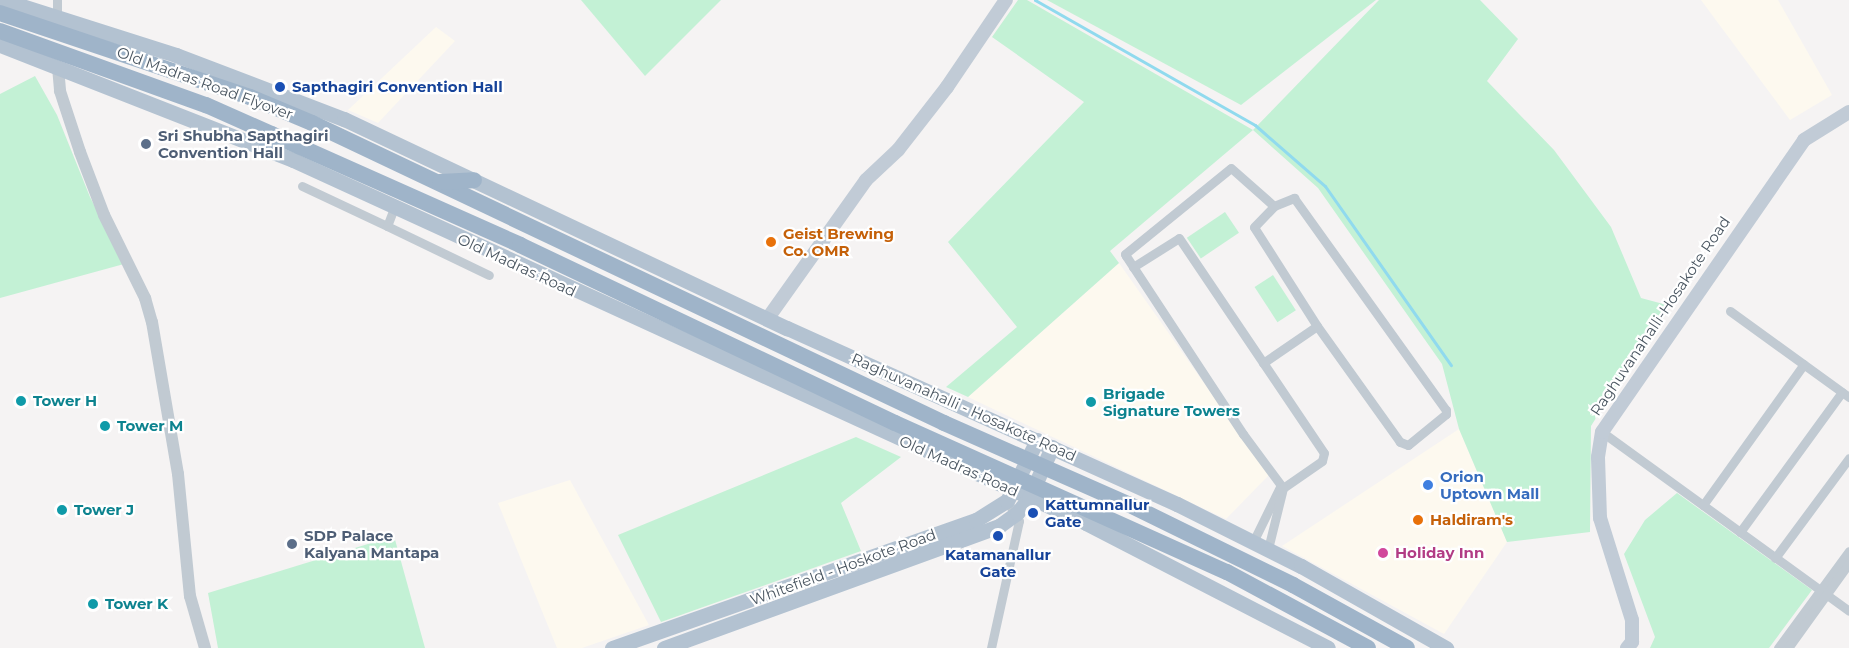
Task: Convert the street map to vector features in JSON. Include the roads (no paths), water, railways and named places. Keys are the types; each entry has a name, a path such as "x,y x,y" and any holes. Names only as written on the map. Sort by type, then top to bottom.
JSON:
{"highway":[{"name":"Old Madras Road Flyover","path":"0,13 250,97 436,183"},
{"name":"Old Madras Road Flyover","path":"0,31 206,105 269,142"},
{"name":"Old Madras Road","path":"269,142 520,245 895,423 1012,489 1054,493 1227,572 1368,648"},
{"path":"436,183 474,180"},
{"path":"436,183 1064,475 1293,585 1407,648"}],"main road":[{"name":"Raghuvanahalli - Hosakote Road","path":"3,0 176,55 310,105 768,318 1038,440 1268,549 1446,648"},
{"path":"768,318 866,180 909,136 1005,3"},
{"name":"Old Madras Road","path":"0,45 269,142 394,208 1012,489 1187,573 1328,648"},
{"name":"Raghuvanahalli-Hosakote Road","path":"1627,648 1632,642 1632,620 1600,518 1598,457 1602,432 1804,140 1849,112"},
{"path":"1012,489 1038,440"},
{"name":"Whitefield - Hoskote Road","path":"664,648 976,536 1017,513 1029,498 1052,447"},
{"name":"Whitefield - Hoskote Road","path":"612,648 976,520 1012,489"}],"street":[{"path":"57,0 57,18"},
{"path":"58,67 60,91 84,161 104,215 145,298 152,322 178,474 190,596 205,648"},
{"path":"1268,549 1282,488 1125,254 1231,168 1274,206"},
{"path":"302,186 489,275"},
{"path":"1294,198 1391,329 1446,414 1404,446 1317,326 1254,227 1274,206 1294,198"},
{"path":"387,226 394,208"},
{"path":"1133,267 1179,238 1323,453 1322,462 1282,488 1253,542"},
{"path":"1730,310 1846,394 1740,532"},
{"path":"1263,363 1317,326"},
{"path":"1703,505 1804,364"},
{"path":"1602,432 1849,610"},
{"path":"1776,558 1849,458"},
{"path":"991,648 1017,540 1017,513 1012,489"},
{"path":"1788,648 1849,551"},
{"path":"1778,648 1849,563"}],"waterway":[{"path":"1035,0 1255,125 1325,186 1451,365"}],"place":[{"name":"Sapthagiri Convention Hall","path":"280,87"},
{"name":"Sri Shubha Sapthagiri Convention Hall","path":"146,144"},
{"name":"Geist Brewing Co. OMR","path":"771,242"},
{"name":"Tower H","path":"21,401"},
{"name":"Brigade Signature Towers","path":"1091,402"},
{"name":"Tower M","path":"105,426"},
{"name":"Orion Uptown Mall","path":"1428,485"},
{"name":"Tower J","path":"62,510"},
{"name":"Kattumnallur Gate","path":"1033,513"},
{"name":"Haldiram's","path":"1418,520"},
{"name":"Katamanallur Gate","path":"998,536"},
{"name":"SDP Palace Kalyana Mantapa","path":"292,544"},
{"name":"Holiday Inn","path":"1383,553"},
{"name":"Tower K","path":"93,604"}]}
